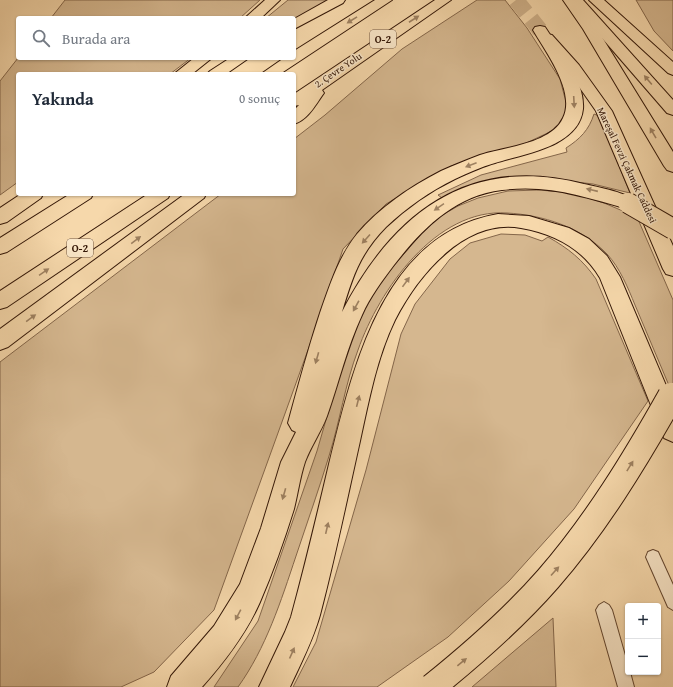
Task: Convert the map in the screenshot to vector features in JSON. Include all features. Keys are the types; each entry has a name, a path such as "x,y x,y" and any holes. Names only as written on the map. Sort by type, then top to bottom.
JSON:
{"main road":[{"path":"254,16 273,0"},
{"path":"296,24 338,0"},
{"name":"O-2","path":"296,57 385,0"},
{"name":"2. Çevre Yolu","path":"296,99 323,79 444,0"},
{"path":"570,0 590,29 673,166"},
{"path":"576,0 608,34 673,110"},
{"path":"596,0 673,70"},
{"name":"Mareşal Fevzi Çakmak Caddesi","path":"295,457 296,436 317,356 345,271 351,258 361,244 392,211 435,182 475,164 543,142 554,136 570,121 574,111 575,100 572,89 540,30 574,68 604,111 673,269"},
{"path":"631,33 642,48 673,78"},
{"path":"185,72 201,60"},
{"path":"218,72 238,60"},
{"name":"O-2","path":"272,72 291,60"},
{"path":"296,117 314,97 323,79"},
{"path":"182,687 212,654 234,622 256,581 272,537 295,457 313,421 348,322 361,297 378,271 402,240 430,212 446,202 484,188 509,184 541,182 582,188 602,193 628,203 673,229"},
{"path":"0,204 16,192"},
{"path":"0,217 31,196"},
{"path":"0,247 81,196"},
{"name":"O-2","path":"0,301 158,196"},
{"path":"0,341 194,196"},
{"path":"274,687 298,638 305,617 372,345 398,293 425,261 452,239 481,224 514,221 549,228 569,236 598,258 610,277 673,431"},
{"path":"432,687 479,648 524,605 563,562 595,520 638,453 673,393"}],"lane":[{"path":"653,557 673,602"},
{"path":"604,610 626,687"}],"shaded area":[{"path":"65,0 260,0 242,16 53,16"},
{"path":"288,0 330,0 296,21 296,16 268,16"},
{"path":"477,0 505,0 527,28 560,79 567,106 564,118 556,129 522,145 451,166 386,204 343,249 214,610 154,672 121,687 0,687 0,362 218,196 296,196 296,137 325,115 402,49"},
{"path":"636,0 673,0 673,51 654,31"},
{"path":"16,60 188,60 173,72 16,72 16,183 0,195 0,81"},
{"path":"594,114 599,116 630,193 593,184 533,177 474,185 442,198 438,195 481,175 567,152 566,148 583,134"},
{"path":"539,190 573,193 604,203 637,217 673,300 673,395 630,292 616,265 607,254 585,236 561,224 548,220 534,216 507,213 481,215 457,224 434,238 414,257 396,279 380,303 358,350 353,363 333,443 321,481 285,590 265,640 238,687 214,687 258,621 317,451 347,347 361,314 380,282 421,234 439,217 458,206 478,198 508,191"},
{"path":"501,234 525,235 542,241 548,237 569,250 586,266 596,279 648,401 574,509 509,581 448,637 377,687 293,687 316,642 366,470 401,334 415,304 450,259 470,243"},
{"path":"553,618 556,687 472,687"}],"tunnel":[{"path":"516,0 540,30"}]}
